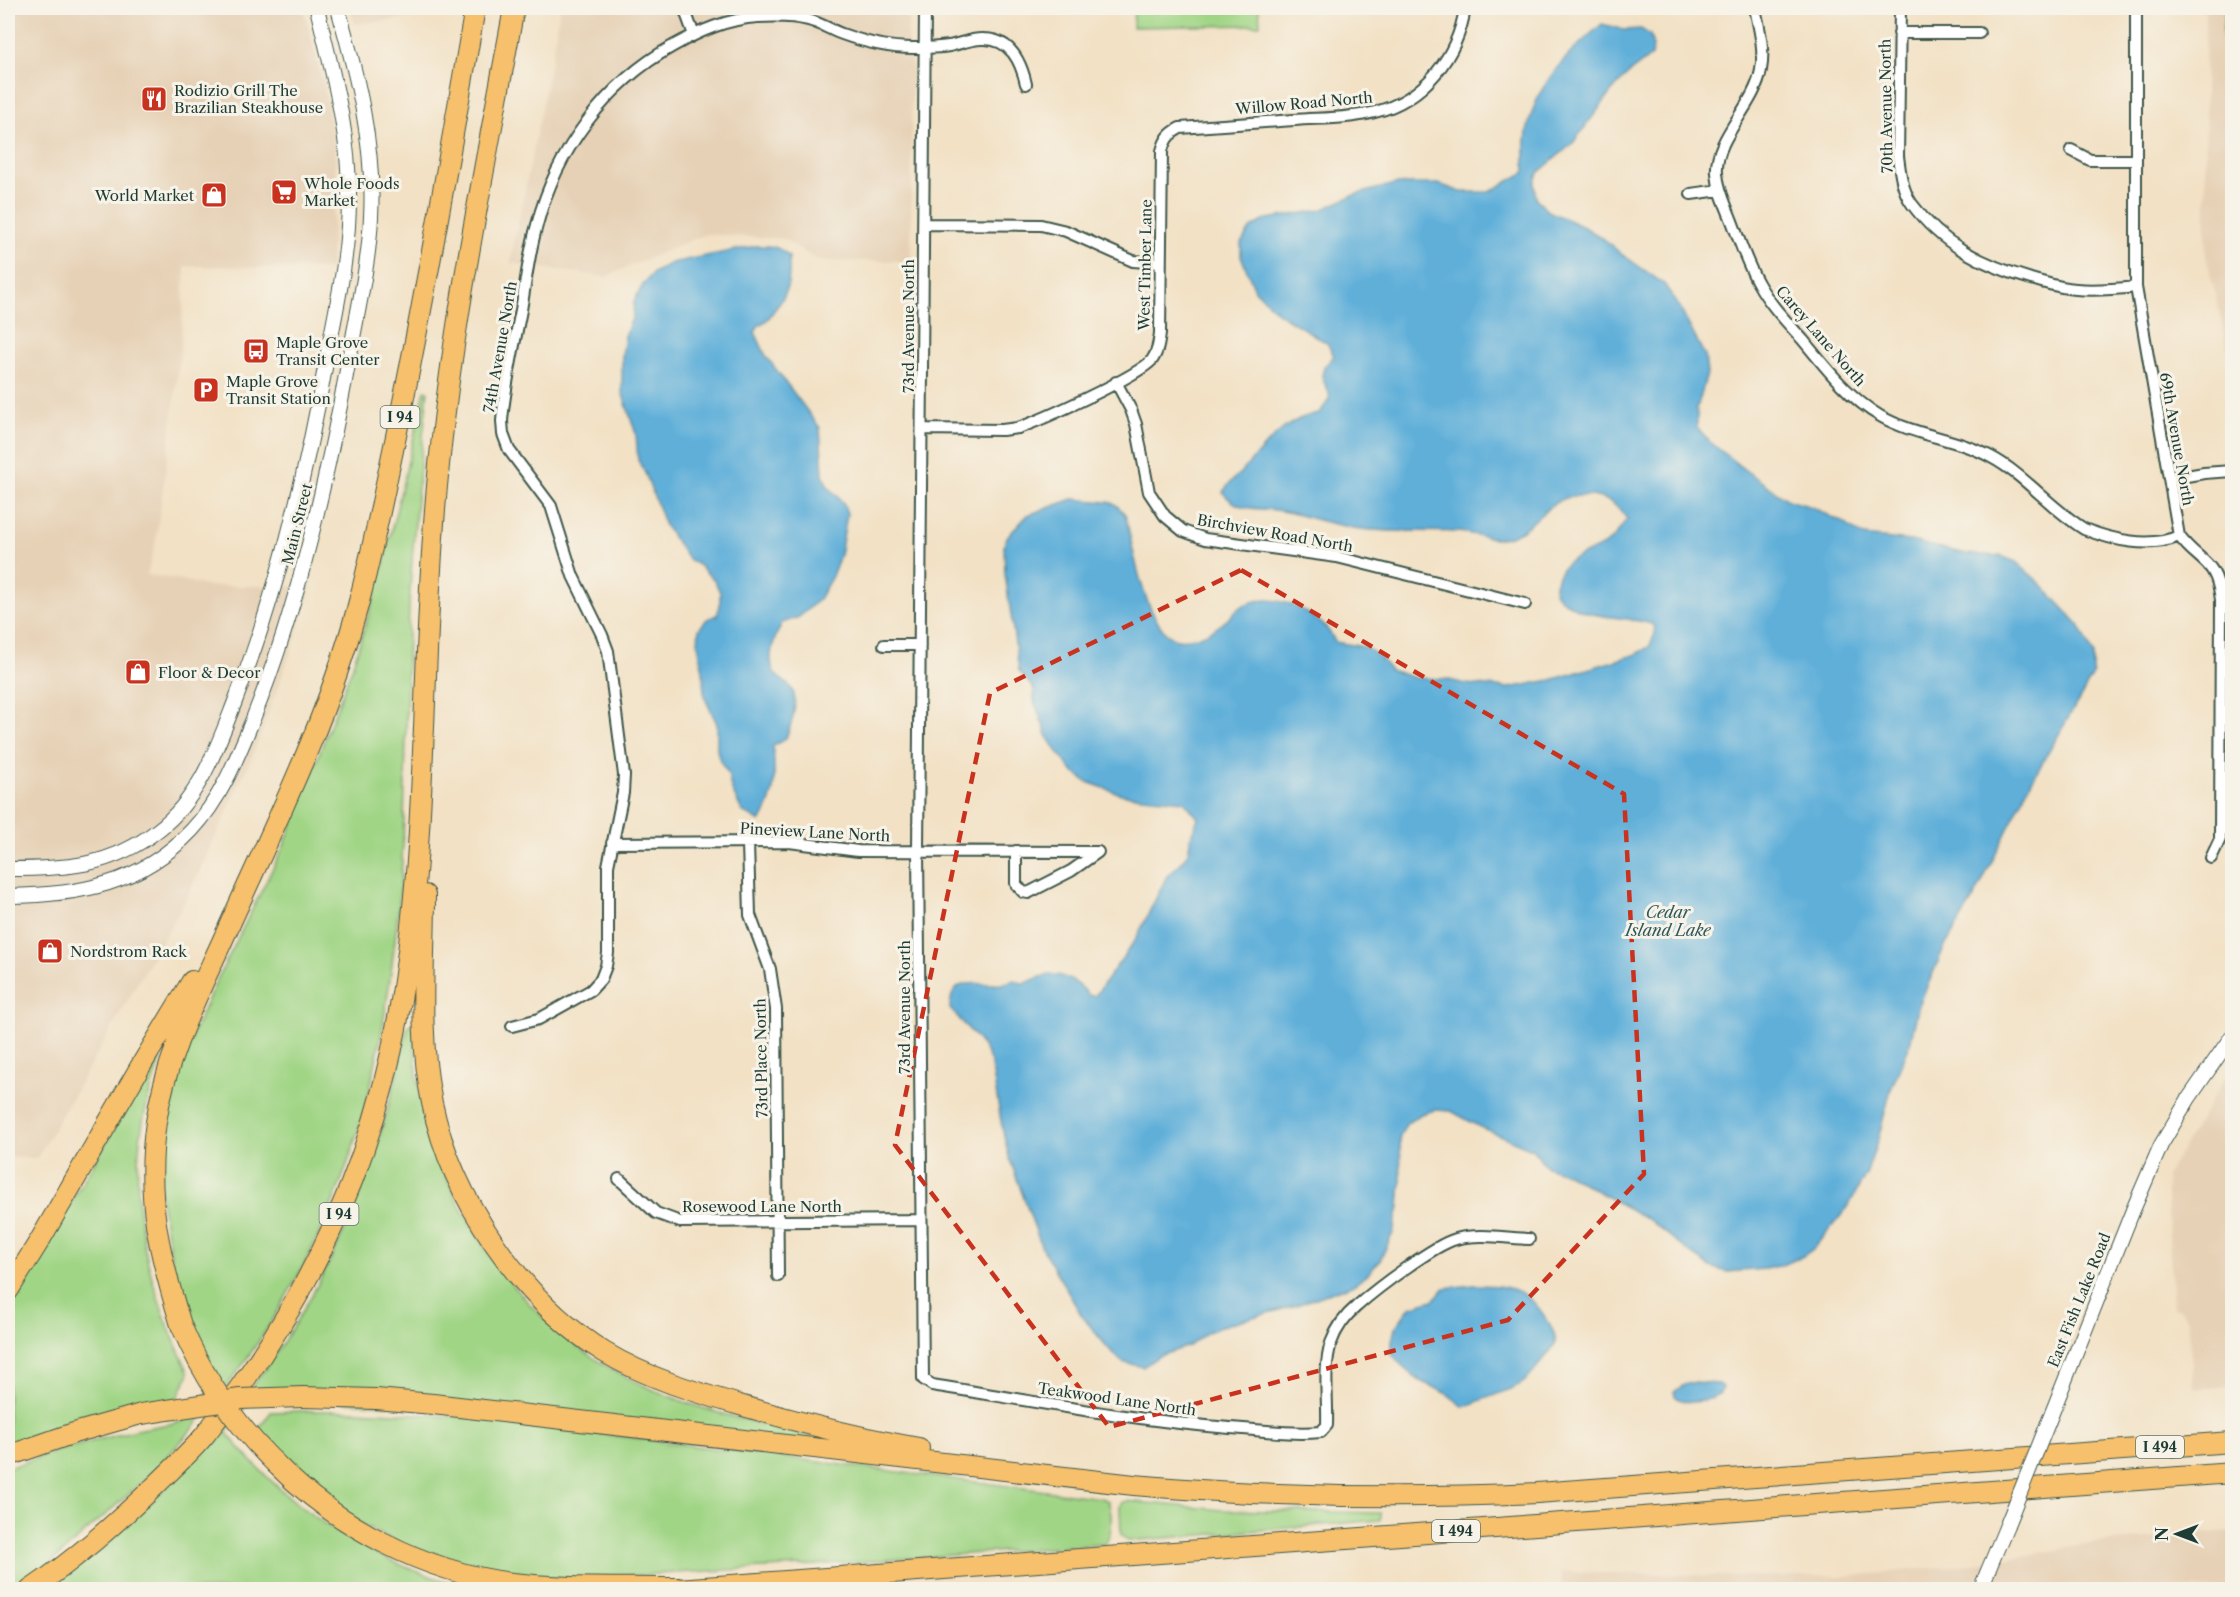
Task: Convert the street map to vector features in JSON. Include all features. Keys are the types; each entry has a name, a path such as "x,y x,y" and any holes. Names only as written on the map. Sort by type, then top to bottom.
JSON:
{"highway":[{"name":"I 94","path":"8,1291 187,990 280,814 308,751 330,693 347,643 370,556 411,365 475,8"},
{"name":"I 94","path":"30,1590 67,1565 108,1529 204,1436 276,1336 321,1254 351,1187 364,1150 387,1071 398,1018 414,892 432,555 445,415 463,292 514,8"},
{"path":"424,732 424,1033 429,1084 439,1129 456,1176 482,1223 518,1275 555,1313 602,1350 672,1385 836,1431 1054,1476"},
{"path":"280,814 190,1011 172,1056 160,1100 154,1143 154,1214 162,1260 181,1325 190,1346 217,1394 243,1429 294,1482 339,1517 394,1548 443,1567 491,1580 532,1585 672,1589"},
{"path":"8,1456 141,1414 240,1399 303,1397 376,1399 433,1404 1054,1476"},
{"name":"I 494","path":"1054,1476 1241,1494 1436,1497 1549,1492 2232,1442"},
{"name":"I 494","path":"672,1589 2232,1473"}],"street":[{"name":"Main Street","path":"8,869 54,869 100,860 141,842 160,829 190,798 202,777 221,737 250,664 279,572 303,479 345,259 349,196 345,127 317,8"},
{"name":"Main Street","path":"8,896 45,896 79,892 114,883 156,861 175,846 206,814 219,794 272,669 301,573 325,479 368,250 371,216 366,125 358,80 338,8"},
{"path":"684,8 694,34"},
{"name":"73rd Avenue North","path":"921,1369 918,850 925,8"},
{"name":"Willow Road North","path":"1165,139 1170,133 1180,128 1353,116 1386,109 1414,94 1441,67 1458,36 1465,8"},
{"name":"Carey Lane North","path":"1755,8 1762,51 1761,70 1756,89 1719,154 1717,176 1720,190 1748,264 1766,296 1836,380 1858,401 1880,416 1903,427 1953,441 1993,458 2084,529 2103,535 2158,543 2179,536"},
{"name":"70th Avenue North","path":"1900,8 1898,156 1900,175 1912,203 1924,218 1964,252 2004,271 2073,289 2136,287"},
{"name":"69th Avenue North","path":"2136,8 2136,287 2179,536"},
{"name":"74th Avenue North","path":"512,1026 539,1019 591,990 601,979 608,953 608,866 623,793 624,775 608,651 573,576 551,506 509,450 503,435 503,406 536,226 551,183 567,151 586,122 610,93 635,71 694,34 739,20 774,17 809,20 841,34 898,48 951,46 984,39 996,41 1008,47 1016,55 1026,84"},
{"path":"1899,33 1979,33"},
{"name":"West Timber Lane","path":"922,429 1002,430 1018,428 1116,382 1148,363 1157,350 1160,333 1162,151 1165,139"},
{"path":"2071,150 2090,160 2135,160"},
{"path":"1691,194 1720,190"},
{"path":"924,224 1041,225 1066,231 1133,261 1160,263"},
{"name":"Birchview Road North","path":"1116,382 1136,424 1149,492 1165,516 1183,531 1205,539 1337,557 1525,604"},
{"path":"2169,479 2232,471"},
{"path":"2179,536 2206,560 2217,578 2221,600 2220,839 2211,858"},
{"path":"2221,638 2232,637"},
{"path":"884,645 920,645"},
{"name":"Pineview Lane North","path":"612,843 789,842 858,851 918,850 1016,851 1098,852 1071,872 1028,893 1023,892 1016,884 1016,851"},
{"name":"73rd Place North","path":"748,843 750,915 770,969 776,1009 778,1276"},
{"name":"East Fish Lake Road","path":"1980,1590 2161,1145 2189,1098 2232,1036"},
{"name":"Rosewood Lane North","path":"619,1179 656,1213 668,1219 693,1223 920,1220"},
{"name":"Teakwood Lane North","path":"921,1369 923,1378 928,1384 1031,1402 1194,1425 1321,1432 1327,1425 1327,1372 1330,1347 1341,1324 1357,1306 1432,1251 1456,1239 1478,1237 1529,1239"}],"highlighted area":[{"path":"1241,570 1624,794 1644,1174 1508,1320 1109,1427 895,1145 990,693"}],"shaded area":[{"path":"8,8 303,8 323,80 336,154 331,269 185,266 181,345 169,446 155,545 147,575 206,586 312,586 295,641 252,757 187,897 37,1158 8,1158"},
{"path":"350,8 418,8 408,18 355,24"},
{"path":"560,8 909,8 907,36 912,68 911,261 819,261 784,239 706,234 605,277 510,263"},
{"path":"2205,8 2232,8 2232,368 2206,255"},
{"path":"2232,1066 2232,1386 2194,1389 2188,1319 2180,1309 2173,1308 2166,1176"},
{"path":"2232,1531 2232,1589 1562,1590 1561,1572 1851,1576 1982,1563 2101,1542"}],"green space":[{"path":"1134,8 1259,8 1260,25 1133,27"},
{"path":"2225,8 2232,8 2232,42 2224,42"},
{"path":"425,390 428,391 409,602 404,808 398,913 388,995 378,1050 366,1104 343,1177 303,1266 280,1308 225,1388 194,1426 143,1481 57,1558 38,1573 8,1589 8,1468 63,1449 136,1430 181,1422 217,1382 178,1296 160,1194 169,1103 181,1060 216,982 284,846 352,668 381,575"},
{"path":"408,1025 414,1025 419,1089 431,1136 448,1182 471,1226 498,1267 530,1304 566,1337 605,1365 649,1388 711,1411 819,1438 818,1442 255,1394 226,1432 279,1488 337,1532 369,1550 437,1578 475,1589 45,1590 97,1550 148,1506 195,1457 239,1404 279,1349 314,1290 345,1230 381,1133"},
{"path":"155,1058 160,1059 145,1113 139,1154 140,1219 153,1282 175,1344 189,1373 175,1403 8,1448 8,1306"},
{"path":"356,1411 468,1417 1101,1498 1108,1501 1111,1529 1105,1544 801,1566 587,1578 523,1579 421,1554 363,1525 298,1479 255,1434 271,1412"},
{"path":"1126,1501 1222,1510 1381,1513 1381,1520 1128,1541 1121,1535 1120,1507 1121,1503"}],"water":[{"name":"Cedar Island Lake","path":"1602,24 1624,30 1641,29 1650,35 1653,46 1651,56 1629,73 1612,91 1573,143 1538,173 1534,184 1536,198 1546,210 1604,239 1664,284 1677,303 1705,356 1707,374 1697,408 1697,427 1710,442 1788,500 1812,507 1844,523 1863,536 1911,541 1967,554 2001,556 2016,562 2040,583 2079,625 2093,654 2093,675 2029,786 1976,894 1944,948 1919,1005 1910,1044 1891,1089 1867,1172 1848,1207 1813,1249 1783,1265 1765,1269 1727,1272 1711,1267 1649,1220 1565,1173 1547,1167 1532,1149 1480,1127 1451,1111 1435,1110 1421,1114 1407,1123 1400,1136 1401,1181 1399,1207 1393,1233 1380,1260 1368,1274 1355,1284 1291,1307 1231,1323 1208,1332 1189,1346 1159,1356 1143,1367 1122,1362 1082,1316 1042,1248 1009,1157 991,1062 974,1035 950,1009 951,998 955,990 967,984 1001,984 1015,980 1023,984 1051,975 1072,980 1088,995 1095,996 1136,939 1167,876 1188,853 1198,818 1184,801 1124,795 1087,782 1072,771 1049,740 1034,701 1034,689 1019,671 1005,574 1004,546 1007,537 1028,515 1073,499 1115,504 1125,514 1139,575 1149,605 1164,631 1171,637 1179,639 1197,637 1206,633 1223,623 1246,604 1263,600 1280,601 1297,607 1318,621 1326,628 1335,642 1365,647 1380,657 1390,670 1416,678 1445,679 1466,684 1508,688 1551,680 1634,655 1649,647 1655,634 1654,625 1588,613 1576,609 1554,592 1557,578 1569,562 1605,544 1615,536 1627,519 1618,507 1599,497 1566,498 1557,502 1517,533 1496,538 1458,532 1351,528 1281,511 1249,508 1235,503 1223,492 1285,427 1319,413 1330,394 1322,376 1324,367 1334,356 1327,343 1278,313 1255,290 1241,256 1241,243 1251,228 1267,219 1321,210 1354,195 1395,184 1439,184 1461,192 1489,192 1525,172 1528,125 1543,88 1568,55"},
{"path":"756,246 774,247 785,252 789,256 789,271 788,285 780,303 755,332 766,356 820,428 823,474 827,485 844,504 847,514 840,555 832,576 819,599 799,617 782,623 772,647 771,660 774,672 791,688 794,693 795,706 786,738 773,746 774,785 766,812 760,822 742,811 731,788 728,773 720,761 717,750 717,724 704,696 703,671 698,644 699,629 707,619 717,615 720,606 720,592 714,580 700,566 688,559 665,526 638,460 636,434 622,392 622,355 625,336 633,316 634,301 653,273 671,263"},
{"path":"1475,1285 1509,1288 1526,1296 1541,1311 1553,1332 1555,1343 1524,1382 1464,1407 1446,1393 1420,1381 1406,1370 1392,1354 1392,1341 1395,1328 1410,1307 1433,1300 1445,1288"},
{"path":"1695,1382 1718,1384 1722,1387 1720,1393 1704,1401 1685,1401 1675,1396 1674,1392 1684,1385"}],"place":[{"name":"Rodizio Grill The Brazilian Steakhouse","path":"154,99"},
{"name":"Whole Foods Market","path":"284,192"},
{"name":"World Market","path":"214,195"},
{"name":"Maple Grove Transit Center","path":"256,351"},
{"name":"Maple Grove Transit Station","path":"206,390"},
{"name":"Floor & Decor","path":"138,672"},
{"name":"Nordstrom Rack","path":"50,951"}]}
